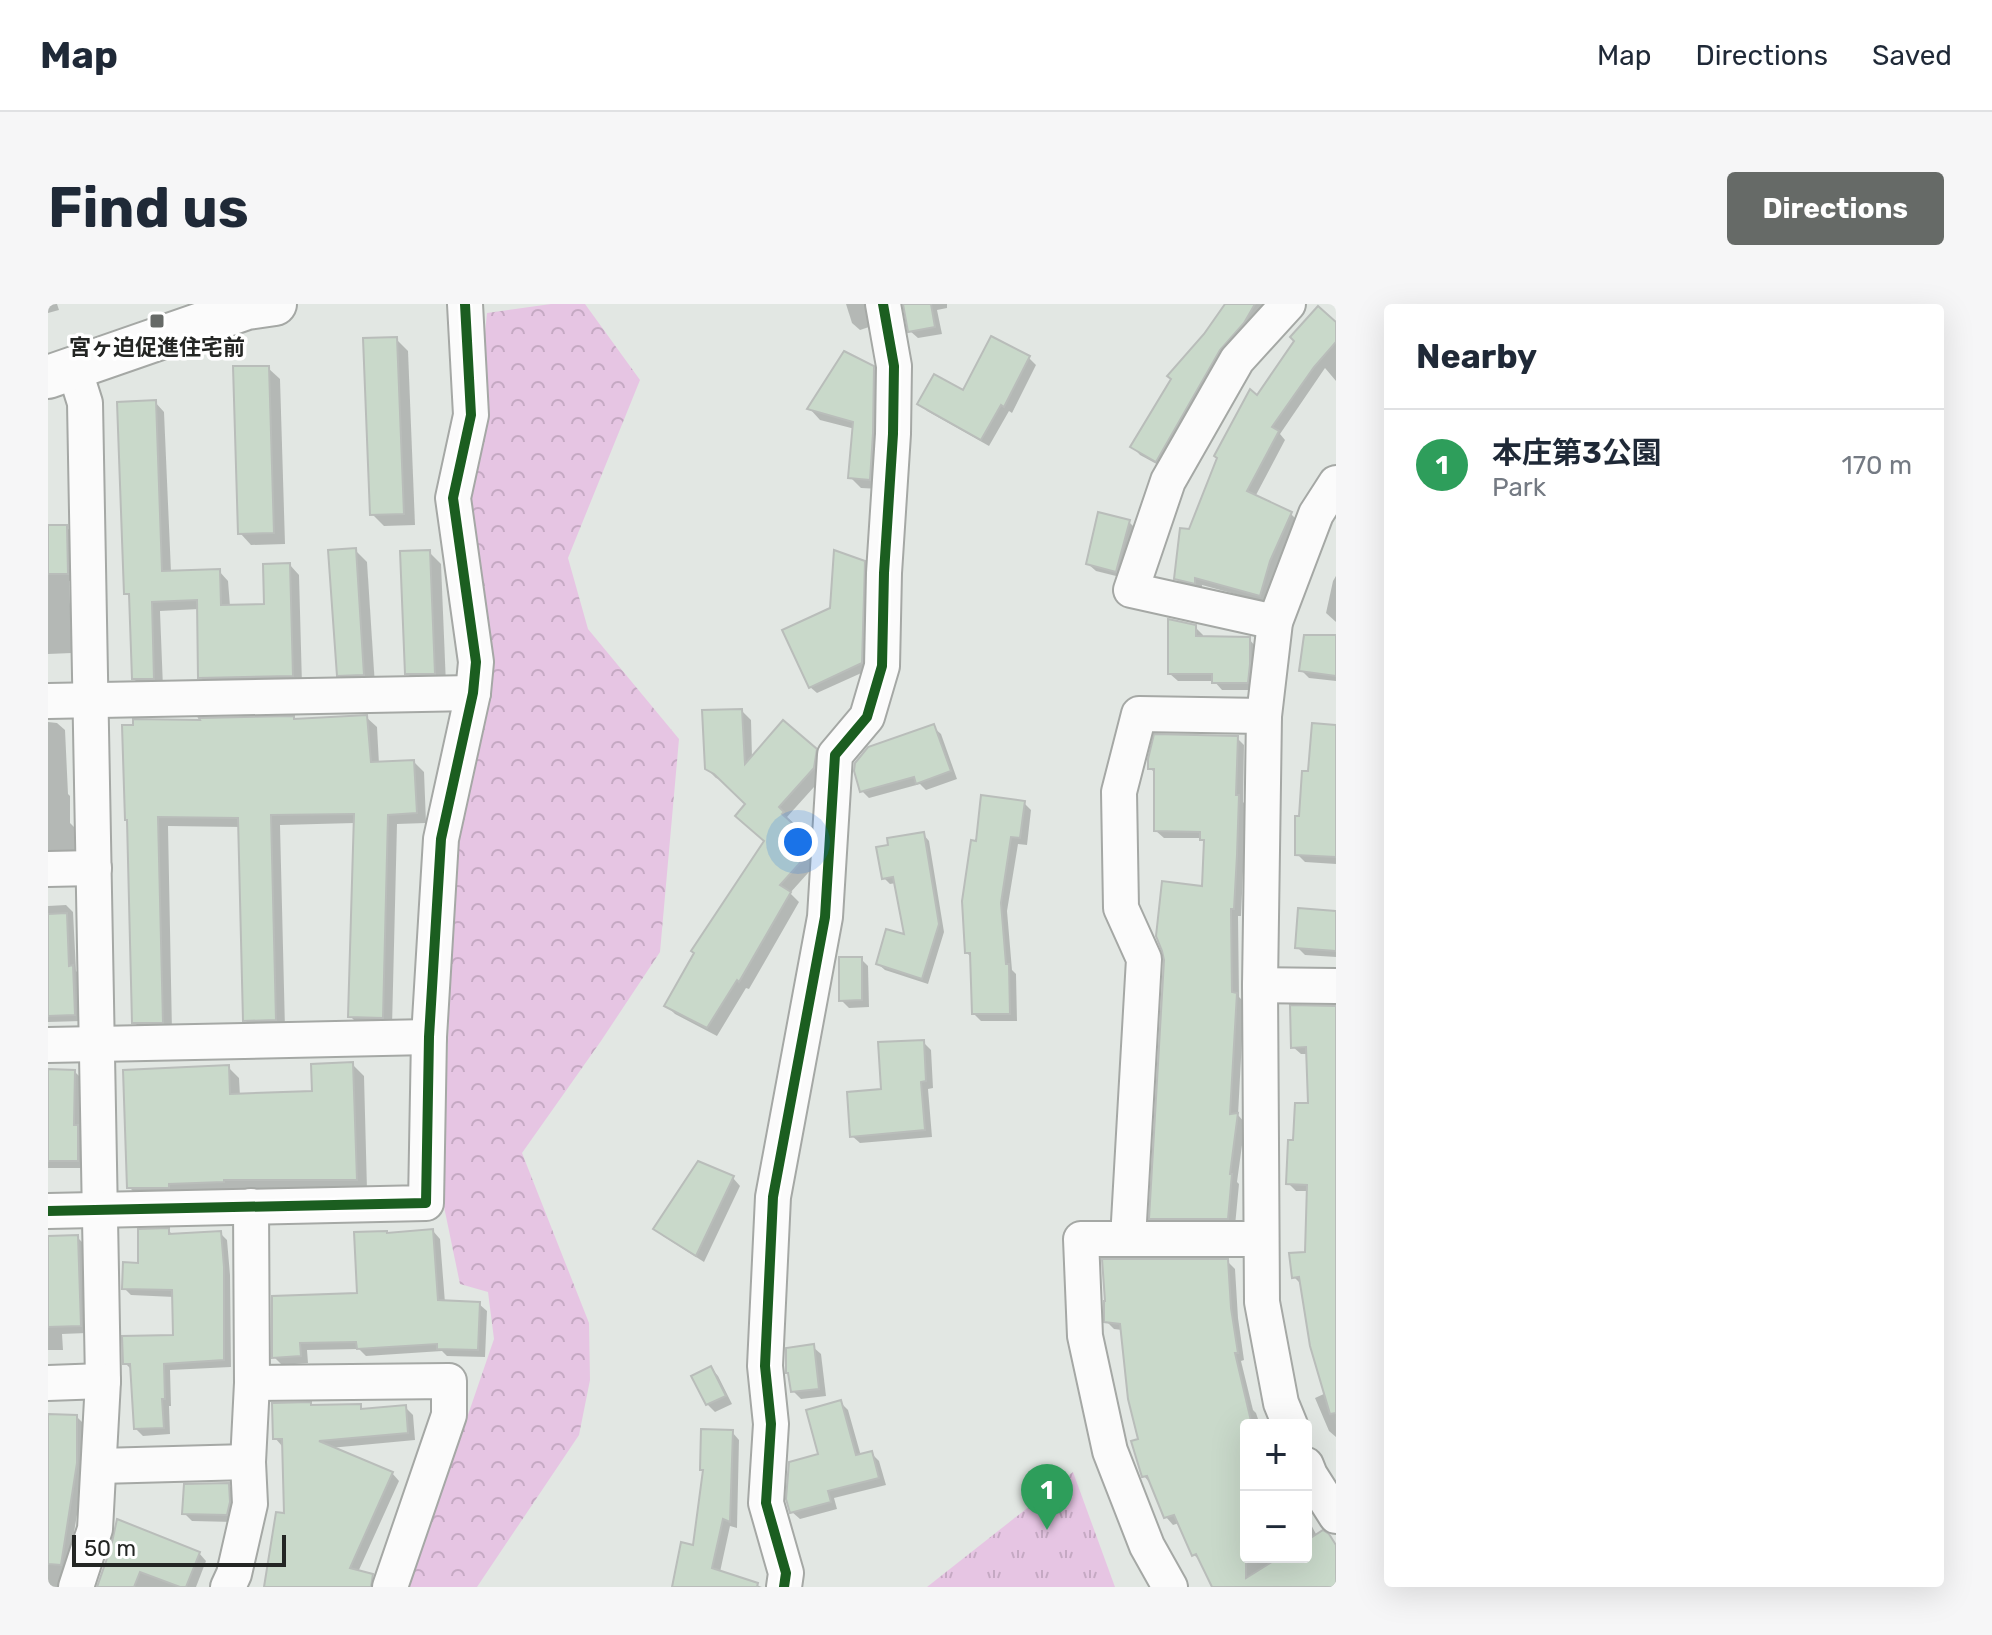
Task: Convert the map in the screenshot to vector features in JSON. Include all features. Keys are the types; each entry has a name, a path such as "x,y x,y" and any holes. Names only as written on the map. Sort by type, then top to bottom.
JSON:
{"street":[{"path":"48,1211 426,1203 429,1037 441,839 473,693 476,662 453,498 471,415 465,304"},
{"path":"784,1587 786,1573 766,1503 771,1424 765,1366 773,1197 825,917 835,755 867,717 882,666 894,366 883,304"},
{"path":"1275,622 1131,590 1168,481 1237,360 1288,304"},
{"path":"76,1587 95,1529 103,1381 85,403 61,372 256,305"},
{"path":"1288,1419 1281,1403 1262,1302 1260,985 1264,716 1275,622 1316,514 1336,483"},
{"path":"48,701 473,693"},
{"path":"1128,1239 1144,959 1121,908 1119,792 1139,714 1264,716"},
{"path":"48,869 94,868"},
{"path":"1260,985 1336,986"},
{"path":"48,1045 429,1037"},
{"path":"228,1587 234,1574 250,1504 251,1206"},
{"path":"1166,1586 1110,1451 1085,1336 1081,1239 1261,1239"},
{"path":"48,1383 103,1381"},
{"path":"252,1383 449,1381 449,1415 390,1587"},
{"path":"99,1466 248,1462"},
{"path":"1312,1478 1336,1516"}],"green space":[{"path":"551,304 585,304 640,380 568,558 588,629 679,739 660,952 522,1153 589,1323 590,1380 579,1435 477,1587 409,1587 494,1339 488,1292 460,1284 442,1197 469,496 487,313"},
{"path":"1073,1472 1115,1587 927,1587"}],"building":[{"path":"903,304 931,304 935,327 908,332"},
{"path":"1225,304 1255,304 1244,323 1220,350 1156,462 1130,447 1171,379 1167,376 1204,334"},
{"path":"1318,306 1336,322 1336,342 1314,367 1272,427 1279,431 1247,491 1292,512 1270,561 1260,596 1195,578 1195,584 1174,579 1180,528 1189,529 1217,458 1214,456 1250,389 1257,395 1294,341 1290,337"},
{"path":"991,336 1030,356 1004,407 1001,405 981,440 917,404 934,374 963,390"},
{"path":"397,337 404,514 370,515 363,338"},
{"path":"844,351 874,366 870,480 848,478 853,422 807,409"},
{"path":"233,366 269,366 274,533 238,534"},
{"path":"156,400 162,571 220,569 221,605 264,604 263,564 290,563 293,676 198,678 197,600 152,602 154,679 132,679 129,594 124,594 117,402"},
{"path":"1098,512 1130,520 1116,572 1086,564"},
{"path":"48,525 67,525 68,574 48,574"},
{"path":"356,548 364,675 337,676 328,550"},
{"path":"430,550 435,674 405,674 400,551"},
{"path":"834,550 865,561 862,663 809,688 782,630 830,608"},
{"path":"1168,619 1196,625 1196,636 1250,637 1248,683 1212,683 1212,674 1168,674"},
{"path":"1304,635 1336,635 1336,676 1299,671"},
{"path":"742,709 745,764 783,720 817,749 814,768 779,807 784,812 782,814 810,839 809,853 780,885 791,892 739,982 737,980 707,1028 664,1006 694,953 691,951 764,841 735,816 745,804 705,769 702,710"},
{"path":"367,715 371,762 414,760 417,813 388,815 383,1018 348,1017 354,814 271,815 276,1020 243,1021 238,818 158,817 163,1023 132,1023 122,725 133,725 133,719 294,716 294,719"},
{"path":"1312,723 1336,725 1336,857 1295,855 1295,816 1299,816 1302,771 1308,771"},
{"path":"934,724 951,771 916,784 914,777 860,792 855,763 868,747"},
{"path":"1154,734 1238,736 1237,855 1234,909 1231,909 1232,992 1237,993 1230,1114 1238,1113 1228,1219 1149,1219 1164,960 1156,936 1162,881 1202,886 1204,840 1200,840 1200,832 1154,831 1154,769 1148,769 1148,759"},
{"path":"981,795 1025,801 1020,838 1011,837 1001,903 1006,964 1009,964 1010,1014 972,1014 970,953 965,953 962,901 971,840 976,841"},
{"path":"924,832 939,924 922,979 876,964 886,929 904,934 893,877 882,879 876,847 888,845 887,838"},
{"path":"1298,908 1336,911 1336,951 1295,948"},
{"path":"67,913 75,1015 48,1016 48,914"},
{"path":"839,957 862,957 862,1000 839,1001"},
{"path":"1290,1005 1336,1006 1336,1413 1330,1414 1310,1346 1299,1277 1292,1278 1289,1253 1305,1252 1307,1185 1286,1184 1288,1140 1293,1140 1295,1103 1308,1103 1306,1047 1291,1048"},
{"path":"924,1040 926,1081 921,1082 925,1130 850,1137 847,1092 881,1089 878,1042"},
{"path":"353,1062 357,1180 224,1180 169,1184 169,1188 127,1188 123,1070 229,1065 230,1094 312,1091 311,1064"},
{"path":"48,1069 75,1070 74,1125 78,1125 78,1161 48,1161"},
{"path":"698,1161 734,1176 696,1256 653,1229"},
{"path":"169,1228 169,1234 221,1231 224,1360 164,1364 164,1428 134,1429 130,1364 123,1364 122,1336 173,1335 172,1290 122,1289 123,1262 138,1263 138,1229"},
{"path":"433,1229 438,1300 480,1302 478,1350 437,1349 437,1344 357,1349 356,1342 300,1343 301,1356 272,1358 272,1296 357,1293 354,1232"},
{"path":"78,1235 81,1326 48,1327 48,1236"},
{"path":"1102,1259 1228,1259 1238,1353 1235,1353 1251,1419 1240,1419 1240,1563 1246,1563 1246,1578 1270,1563 1312,1563 1312,1537 1323,1530 1336,1545 1336,1587 1212,1587 1196,1554 1192,1556 1174,1515 1164,1518 1147,1476 1142,1477 1131,1441 1138,1439 1128,1399 1120,1324 1104,1322"},
{"path":"814,1344 819,1389 791,1392 786,1373 786,1348"},
{"path":"711,1366 726,1396 706,1405 691,1376"},
{"path":"841,1400 856,1455 872,1451 879,1478 828,1491 831,1502 790,1513 786,1499 789,1462 818,1454 806,1410"},
{"path":"311,1402 311,1405 361,1404 361,1409 406,1405 408,1433 319,1441 393,1472 350,1568 373,1574 371,1587 264,1587 276,1512 284,1513 282,1439 273,1439 272,1403"},
{"path":"48,1414 77,1415 77,1463 61,1565 48,1564"},
{"path":"701,1429 733,1430 730,1522 723,1519 712,1568 758,1583 757,1587 672,1587 681,1542 693,1545 703,1470 700,1470"},
{"path":"229,1483 227,1515 182,1514 184,1484"},
{"path":"117,1519 200,1552 186,1587 140,1572 134,1587 97,1587"}],"cycle path":[{"path":"48,1211 426,1203 429,1037 441,839 473,693 476,662 453,498 471,415 465,304"},
{"path":"784,1587 786,1573 766,1503 771,1424 765,1366 773,1197 825,917 835,755 867,717 882,666 894,366 883,304"}],"place":[{"name":"宮ヶ迫促進住宅前","path":"157,321"},
{"name":"本庄第3公園","path":"1047,1530"}]}
